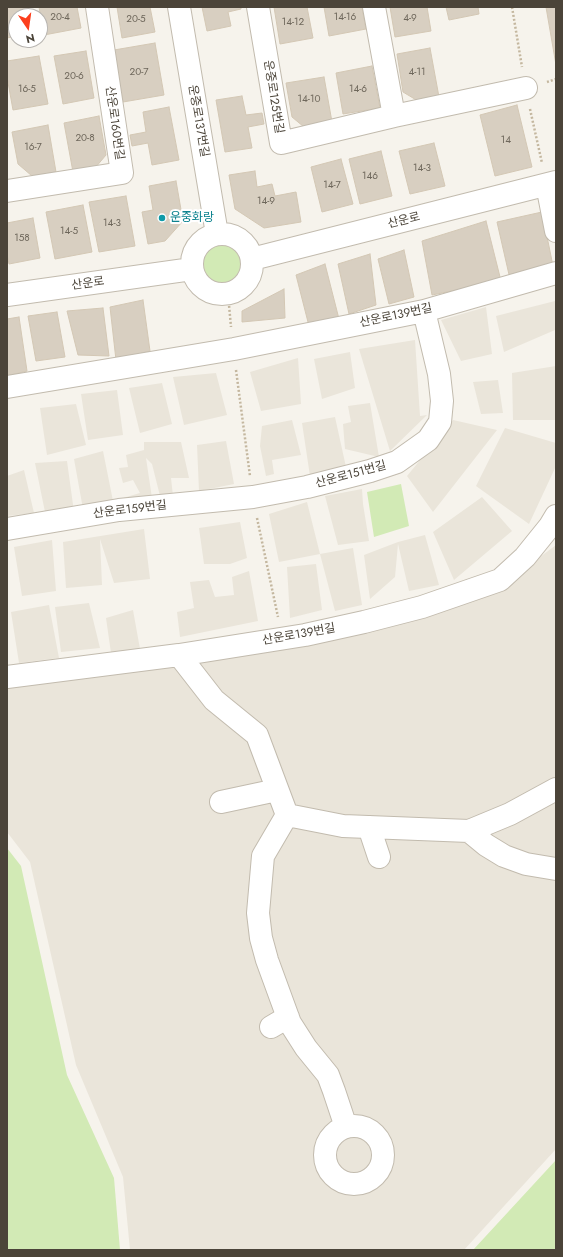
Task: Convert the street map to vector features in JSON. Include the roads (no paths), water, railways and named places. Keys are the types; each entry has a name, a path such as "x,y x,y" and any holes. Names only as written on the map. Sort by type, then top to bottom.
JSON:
{"street":[{"name":"산운로160번길","path":"8,188 122,173 97,7"},
{"name":"운중로137번길","path":"179,7 217,234"},
{"name":"운중로125번길","path":"258,7 281,143 394,116 526,88"},
{"path":"374,7 394,116"},
{"path":"551,184 556,231"},
{"name":"산운로","path":"252,259 551,184"},
{"path":"217,234 236,236 244,242 250,250 252,259 253,268 250,278 237,291 228,294 218,294 201,286 192,269 192,260 195,250 208,237 217,234"},
{"name":"산운로","path":"7,295 192,269"},
{"name":"산운로139번길","path":"7,387 234,349 424,311 556,273"},
{"name":"산운로151번길","path":"253,497 307,487 370,471 397,462 428,440 440,422 442,401 439,374 424,311"},
{"name":"산운로159번길","path":"7,529 119,510 253,497"},
{"name":"산운로139번길","path":"7,677 179,655 305,635 422,607 500,580 525,557 550,526 556,516"},
{"path":"179,655 214,700 257,735 287,815"},
{"path":"287,815 344,826 469,831 510,814 556,789"},
{"path":"221,802 277,790"},
{"path":"287,815 263,856 258,913 261,938 267,960 279,1022 290,1024 306,1048 328,1075 346,1127"},
{"path":"369,827 378,857"},
{"path":"469,831 486,845 504,856 526,864 556,869"}],"place":[{"name":"운중화랑","path":"162,218"}]}
